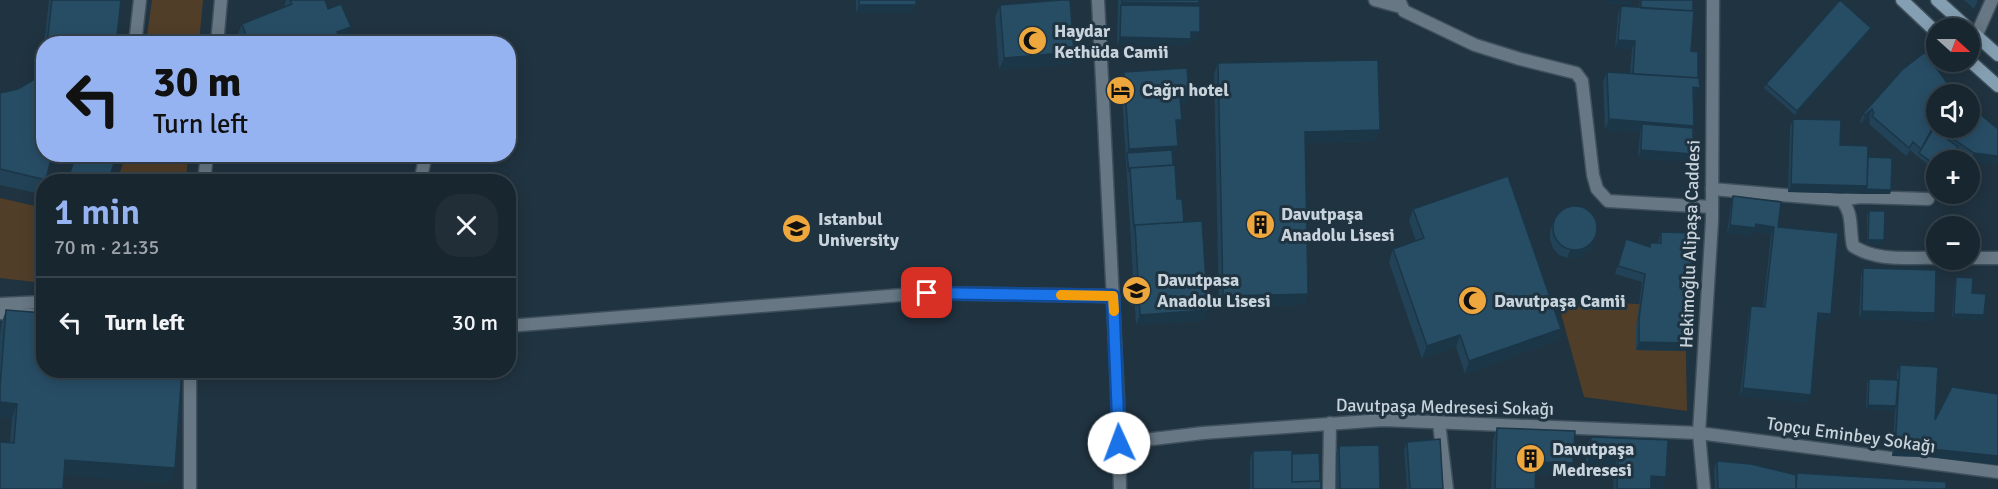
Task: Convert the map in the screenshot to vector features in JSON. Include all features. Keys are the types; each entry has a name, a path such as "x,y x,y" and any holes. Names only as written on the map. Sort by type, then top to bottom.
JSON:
{"main road":[{"path":"1902,0 1926,23"},
{"path":"1937,0 1957,18"},
{"path":"1980,39 1998,55"},
{"path":"1980,70 1998,86"}],"street":[{"path":"136,36 140,0"},
{"path":"218,36 221,0"},
{"path":"1098,0 1120,489"},
{"path":"1375,0 1400,3 1404,11 1475,45 1576,73 1582,81 1593,175 1597,189 1608,201 1712,207"},
{"name":"Hekimoğlu Alipaşa Caddesi","path":"1704,489 1699,433 1712,207 1713,0"},
{"path":"1980,18 1992,0"},
{"path":"1712,189 1840,200 1860,197 1926,199"},
{"path":"1840,200 1847,206 1851,218 1853,246 1863,252 1883,257 1926,258"},
{"path":"1980,258 1998,258"},
{"path":"516,325 927,293 1113,296"},
{"path":"0,304 36,302"},
{"path":"0,313 36,315"},
{"path":"190,378 190,489"},
{"name":"Davutpaşa Medresesi Sokağı","path":"1119,443 1203,433 1383,420 1699,433"},
{"path":"1329,489 1330,423"},
{"path":"1439,423 1448,489"},
{"name":"Topçu Eminbey Sokağı","path":"1699,433 1998,472"}],"shaded area":[{"path":"152,0 203,0 200,36 147,36"},
{"path":"124,162 187,162 187,174 119,174"},
{"path":"0,198 35,206 36,282 0,278"},
{"path":"1557,299 1685,307 1687,411 1584,397"}],"building":[{"path":"52,0 121,0 117,36 48,36"},
{"path":"290,0 325,0 328,9 341,4 351,27 337,32 339,36 246,36 242,24 292,4"},
{"path":"859,0 916,0 916,5 859,5"},
{"name":"Haydar Kethüda Camii","path":"1070,0 1074,52 1004,58 1000,5"},
{"path":"1122,0 1199,0 1199,3 1122,2"},
{"path":"1641,0 1693,0 1693,11 1641,8"},
{"path":"1840,0 1871,28 1797,111 1766,84"},
{"path":"1121,5 1200,6 1200,32 1191,32 1191,39 1120,37"},
{"path":"1621,6 1694,11 1691,51 1698,52 1698,78 1633,74 1635,41 1618,40"},
{"path":"1925,52 1926,72 1939,72 1948,84 1926,84 1927,138 1921,149 1913,142 1909,148 1872,116 1874,113 1872,109 1865,115 1863,114 1902,70"},
{"name":"Davutpaşa Anadolu Lisesi","path":"1378,60 1380,130 1305,132 1308,294 1223,296 1218,63"},
{"path":"1187,68 1189,97 1180,97 1182,120 1176,120 1178,146 1129,149 1124,72"},
{"path":"1607,72 1699,78 1700,88 1693,87 1694,126 1609,119"},
{"path":"36,78 36,162 50,162 47,174 36,174 36,178 0,169 0,93 18,89"},
{"path":"1980,114 1998,129 1998,156 1980,154 1980,150 1970,150 1952,138 1980,138"},
{"path":"1793,119 1841,120 1840,145 1868,146 1867,186 1791,184"},
{"path":"1642,124 1693,128 1693,154 1641,150"},
{"path":"1928,138 1946,138 1958,147 1956,150 1926,150 1926,158 1919,153"},
{"path":"1172,150 1173,165 1130,168 1129,172 1127,153"},
{"path":"1868,157 1892,158 1891,190 1866,189"},
{"path":"73,162 114,162 111,174 70,174"},
{"path":"1175,165 1177,199 1182,199 1184,222 1135,225 1134,228 1130,168"},
{"name":"Davutpaşa Camii","path":"1508,176 1561,329 1469,361 1460,335 1427,346 1393,249 1424,238 1413,209"},
{"path":"1733,196 1781,202 1778,227 1838,233 1831,314 1818,313 1811,395 1743,388 1751,306 1765,307 1774,227 1756,224 1755,228 1730,225"},
{"path":"1575,206 1584,207 1591,212 1596,219 1596,237 1591,244 1584,249 1575,250 1566,249 1559,244 1554,237 1553,228 1554,219 1559,212 1566,207"},
{"path":"1869,211 1885,211 1884,240 1868,240"},
{"path":"1202,221 1208,310 1140,315 1135,225"},
{"path":"1661,232 1693,233 1690,343 1639,342 1639,319 1645,274 1618,266 1626,239 1650,247 1650,243 1661,243"},
{"path":"1863,268 1936,270 1935,313 1862,311"},
{"path":"1956,277 1973,278 1972,293 1986,294 1984,315 1954,314"},
{"path":"6,310 36,312 36,378 181,378 175,468 65,460 63,489 0,489 0,442 14,443 17,404 0,402"},
{"path":"1900,365 1938,367 1935,420 1952,387 1998,394 1998,456 1895,448"},
{"path":"1869,379 1898,380 1896,406 1868,405"},
{"name":"Davutpaşa Medresesi","path":"1497,428 1575,431 1573,463 1536,462 1535,489 1495,489"},
{"name":"Davutpaşa Medresesi","path":"1591,437 1668,440 1666,477 1651,476 1651,489 1617,489 1618,455 1590,454"},
{"path":"1440,439 1443,489 1410,489 1407,442"},
{"path":"1379,445 1380,489 1340,489 1339,446"},
{"path":"1292,450 1292,482 1321,481 1321,489 1253,489 1253,451"},
{"path":"1319,453 1320,481 1292,482 1292,454"},
{"path":"1717,461 1751,464 1796,475 1796,489 1718,489"},
{"path":"1797,473 1946,482 1946,489 1796,489"}],"slow traffic":[{"path":"1061,295 1113,296 1114,311"}],"place":[{"name":"Haydar Kethüda Camii","path":"1033,41"},
{"name":"Cağrı hotel","path":"1121,90"},
{"name":"Davutpaşa Anadolu Lisesi","path":"1260,224"},
{"name":"Istanbul University","path":"797,229"},
{"name":"Davutpasa Anadolu Lisesi","path":"1136,290"},
{"name":"Davutpaşa Camii","path":"1473,301"},
{"name":"Davutpaşa Medresesi","path":"1531,459"}],"route":[{"path":"927,293 1113,296 1119,443"}]}
